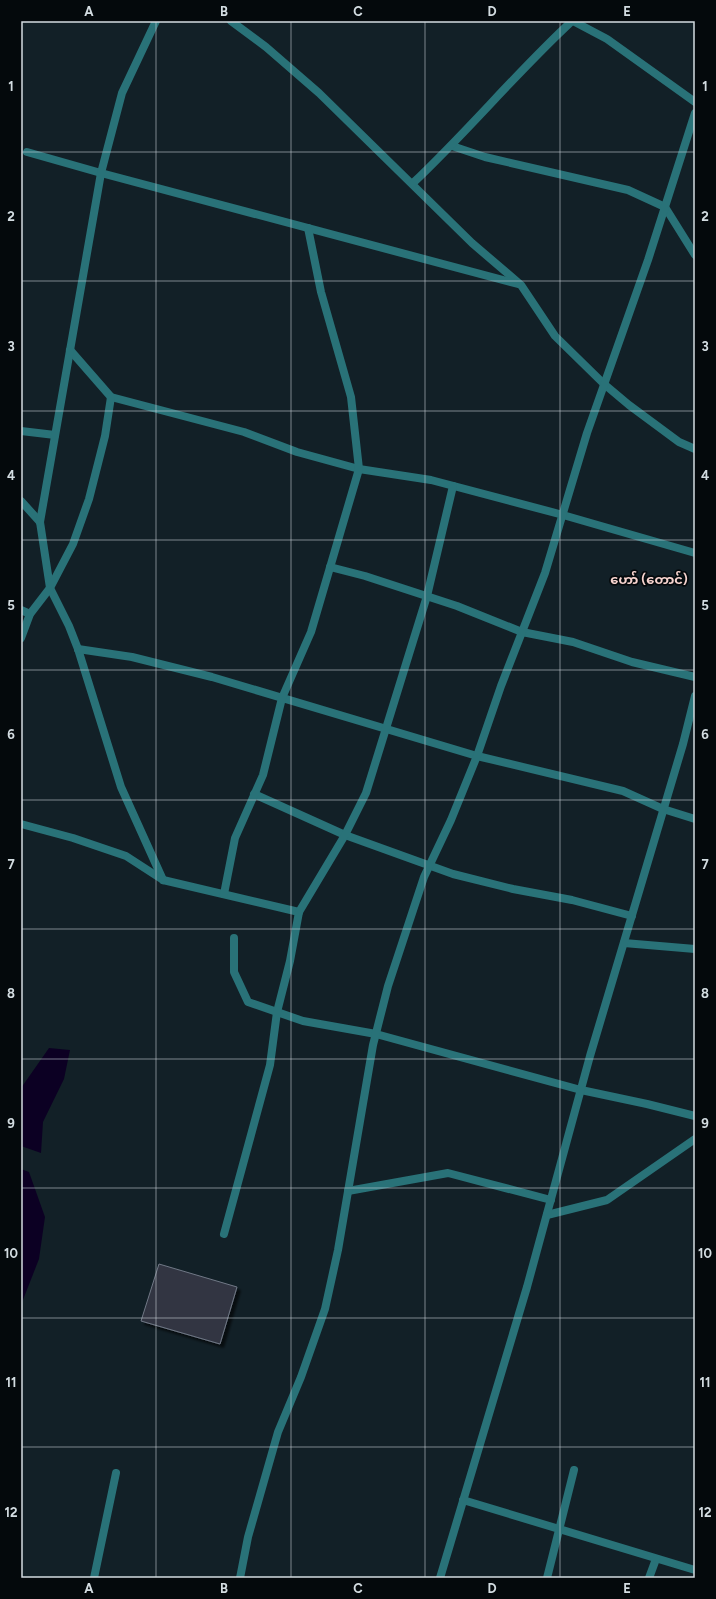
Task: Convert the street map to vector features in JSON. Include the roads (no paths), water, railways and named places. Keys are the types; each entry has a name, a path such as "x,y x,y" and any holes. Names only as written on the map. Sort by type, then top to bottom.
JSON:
{"street":[{"path":"156,21 122,93 101,174 40,522 50,588 69,626 78,649 121,787 163,880"},
{"path":"231,21 266,47 319,93 413,183 472,243 521,285 555,336 604,384 679,442 695,449"},
{"path":"413,183 452,146 537,53 572,21 607,39 695,102"},
{"path":"240,1578 248,1537 278,1432 301,1378 325,1309 376,1034 397,957 429,866 477,756 501,686 545,573 587,433 665,207 695,113"},
{"path":"452,146 485,157 628,190 665,207 695,254"},
{"path":"27,152 101,174 521,285"},
{"path":"224,894 234,838 263,775 282,698 311,632 359,469 351,397 322,292 308,228"},
{"path":"70,350 112,397 244,432 297,452 359,469 431,480 563,515 695,553"},
{"path":"21,638 30,614 50,588 73,544 89,499 105,436 112,397"},
{"path":"21,431 55,435"},
{"path":"224,1234 270,1066 277,1012 290,961 299,912 345,835 366,793 427,596 453,486"},
{"path":"21,501 40,522"},
{"path":"330,567 365,576 457,606 522,632 573,642 632,662 695,677"},
{"path":"21,610 30,614"},
{"path":"78,649 132,657 212,677 385,730 477,756 623,791 663,810 695,819"},
{"path":"440,1578 547,1215 581,1090 695,696"},
{"path":"254,794 345,835 429,866 513,889 572,900 632,916"},
{"path":"21,824 73,838 126,856 163,880 299,912"},
{"path":"234,938 234,972 248,1002 303,1021 376,1034 581,1090 695,1116"},
{"path":"624,943 695,949"},
{"path":"547,1215 607,1200 695,1139"},
{"path":"348,1191 448,1174 551,1200"},
{"path":"546,1578 574,1470"},
{"path":"94,1578 116,1473"},
{"path":"463,1500 695,1570"},
{"path":"648,1578 656,1559"}],"district":[{"name":"ဟော် (တောင်)","path":"649,579"}]}
